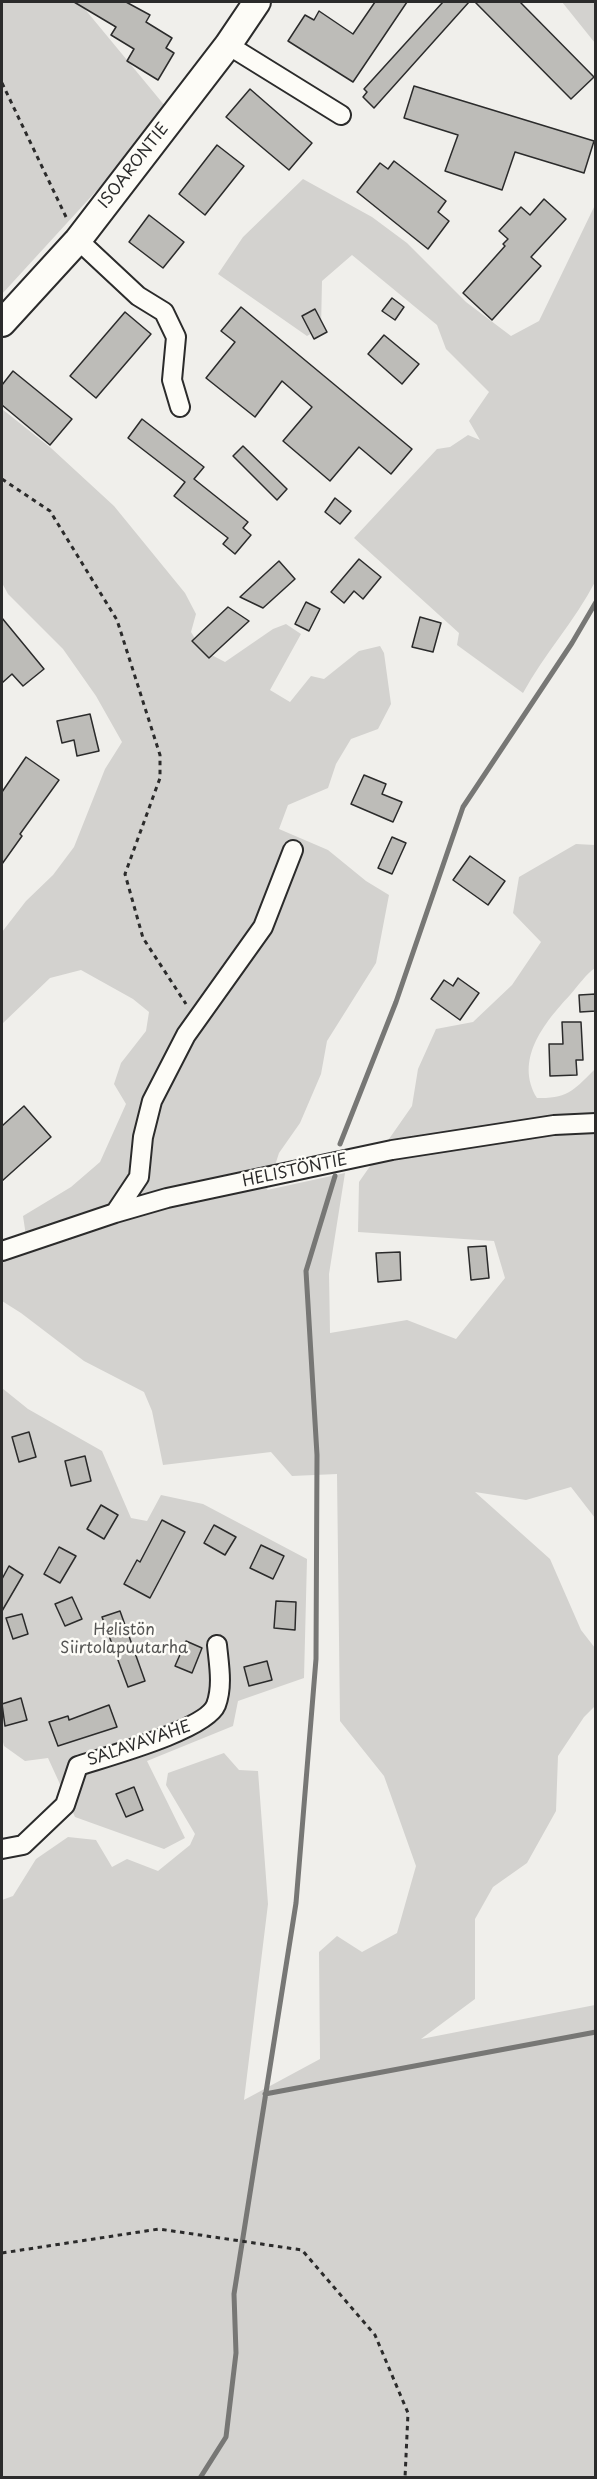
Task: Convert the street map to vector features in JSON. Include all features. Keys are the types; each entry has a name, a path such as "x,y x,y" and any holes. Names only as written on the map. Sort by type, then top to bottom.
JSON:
{"street":[{"name":"ISOARONTIE","path":"2,323 78,240 228,45 257,2"},
{"path":"228,45 340,115"},
{"path":"78,240 138,296 164,312 176,337 172,380 180,407"},
{"path":"114,1212 139,1177 143,1137 152,1101 186,1035 263,927 293,850"},
{"name":"HELISTÖNTIE","path":"2,1251 114,1212 167,1198 392,1150 554,1125 596,1123"},
{"name":"SALAVAVAHE","path":"2,1849 23,1845 65,1805 78,1766 198,1724 216,1707 220,1681 217,1645"}],"path":[{"path":"2,83 78,240"},
{"path":"2,479 50,511 117,620 160,755 160,778 125,874 143,938 196,1021"},
{"path":"2,2253 159,2229 302,2250 375,2335 408,2413 405,2478"}],"green space":[{"path":"2,2 79,2 165,106 99,188 2,294"},
{"path":"562,2 595,2 595,43"},
{"path":"303,179 372,217 407,243 466,302 511,336 539,321 595,205 595,582 523,693 457,645 459,633 354,538 437,449 450,447 468,435 480,440 469,421 489,392 446,349 437,325 352,255 322,281 321,328 307,336 218,274 243,237"},
{"path":"2,409 51,448 114,506 185,593 196,614 191,632 202,650 225,662 273,629 286,624 301,634 270,690 290,702 311,676 324,679 359,651 380,646 384,653 391,704 378,729 351,739 336,764 328,788 288,805 279,829 328,850 366,881 389,895 376,963 327,1041 321,1074 300,1123 279,1153 267,1190 345,1173 329,1274 330,1333 407,1320 456,1339 505,1278 494,1241 358,1232 359,1182 412,1106 418,1069 436,1029 473,1022 512,985 541,942 513,913 519,877 576,844 595,845 595,968 560,1006 542,1030 530,1056 529,1070 531,1084 537,1098 548,1098 564,1095 595,1069 595,1518 571,1487 526,1500 475,1492 550,1559 581,1630 595,1648 595,1706 584,1717 558,1756 556,1811 527,1863 493,1887 475,1919 475,1999 421,2039 595,2005 595,2477 2,2477 2,1900 13,1896 36,1859 68,1837 96,1840 112,1867 127,1859 158,1871 190,1845 195,1834 166,1785 168,1773 224,1753 239,1770 258,1771 268,1904 244,2100 320,2059 319,1952 337,1936 362,1952 397,1933 416,1866 384,1776 340,1721 337,1474 292,1476 271,1452 163,1465 152,1411 144,1392 84,1361 2,1301 2,1260 28,1249 23,1216 71,1187 100,1162 126,1104 114,1084 121,1063 146,1031 149,1012 133,999 81,970 50,978 2,1024 2,932 26,901 53,875 74,847 105,769 122,742 96,696 63,649 8,594 2,583"},
{"name":"Helistön Siirtolapuutarha","path":"2,1388 28,1409 102,1451 131,1518 147,1521 161,1495 203,1504 307,1559 304,1678 238,1701 233,1726 147,1761 185,1838 164,1849 75,1817 48,1758 25,1761 4,1746 2,1738"}],"building":[{"path":"74,2 126,2 150,15 146,22 172,38 166,48 174,53 158,80 127,61 134,49 111,35 116,27"},
{"path":"375,2 407,2 353,82 288,41 305,15 314,20 319,11 353,34"},
{"path":"443,2 469,2 374,108 363,97 367,92 364,89"},
{"path":"475,2 520,2 594,77 571,99"},
{"path":"414,86 594,141 584,173 515,152 502,190 445,171 458,135 404,118"},
{"path":"250,89 312,143 289,170 226,117"},
{"path":"217,145 244,166 205,215 179,194"},
{"path":"394,161 446,201 438,212 449,221 428,249 357,192 380,163 388,169"},
{"path":"544,199 566,219 531,257 541,266 492,320 463,293 505,246 503,244 508,239 499,231 521,207 530,215"},
{"path":"149,215 184,242 163,268 129,242"},
{"path":"392,298 404,307 395,320 382,311"},
{"path":"241,307 412,449 391,474 359,447 330,481 283,441 312,407 282,381 255,417 206,378 235,342 221,331"},
{"path":"315,309 327,332 314,339 302,316"},
{"path":"125,312 151,334 96,398 70,376"},
{"path":"384,335 419,364 402,384 368,354"},
{"path":"13,371 72,419 50,445 2,405 2,385"},
{"path":"142,419 204,467 194,479 248,522 243,528 251,535 235,554 223,544 228,538 174,496 185,482 128,438"},
{"path":"243,446 287,489 277,500 233,456"},
{"path":"335,498 351,511 340,524 325,512"},
{"path":"359,559 381,577 363,599 354,591 344,603 331,592"},
{"path":"279,561 295,579 263,608 240,597"},
{"path":"306,602 320,609 309,631 295,624"},
{"path":"228,607 249,621 209,658 192,641"},
{"path":"420,617 441,623 433,652 412,647"},
{"path":"2,618 44,669 23,686 12,674 2,683"},
{"path":"90,714 99,751 77,756 74,740 62,743 57,721"},
{"path":"26,757 59,780 20,834 22,836 2,864 2,792"},
{"path":"364,775 386,784 382,794 402,802 393,822 351,804"},
{"path":"392,837 406,843 392,874 378,868"},
{"path":"470,856 505,881 488,905 453,880"},
{"path":"458,978 479,993 460,1020 431,999 444,980 453,986"},
{"path":"596,994 596,1011 580,1012 579,995"},
{"path":"562,1022 581,1022 583,1060 576,1060 577,1075 550,1076 549,1044 563,1044"},
{"path":"24,1106 51,1137 2,1181 2,1126"},
{"path":"486,1246 489,1278 471,1280 468,1247"},
{"path":"400,1252 401,1280 378,1282 376,1253"},
{"path":"29,1432 36,1457 19,1462 12,1437"},
{"path":"85,1456 91,1481 71,1486 65,1461"},
{"path":"101,1505 118,1515 104,1539 87,1529"},
{"path":"162,1520 185,1532 150,1598 124,1584 137,1560 140,1562"},
{"path":"214,1525 236,1537 225,1555 204,1543"},
{"path":"261,1545 284,1556 273,1579 250,1568"},
{"path":"59,1547 76,1556 60,1583 44,1574"},
{"path":"9,1566 23,1575 2,1611 2,1579"},
{"path":"72,1597 82,1619 65,1626 55,1604"},
{"path":"276,1601 296,1602 295,1630 274,1628"},
{"path":"120,1611 145,1681 128,1687 102,1617"},
{"path":"22,1614 28,1634 13,1639 6,1618"},
{"path":"186,1641 202,1648 192,1673 175,1666"},
{"path":"267,1661 272,1680 249,1686 244,1667"},
{"path":"21,1698 27,1720 5,1726 2,1704"},
{"path":"109,1705 117,1727 58,1746 49,1722 68,1716 69,1720"},
{"path":"134,1787 143,1810 126,1817 116,1794"}],"waterway":[{"path":"340,1144 396,1002 463,807 572,643 596,602"},
{"path":"200,2478 226,2437 236,2353 234,2294 296,1903 316,1659 317,1455 306,1271 335,1176"},
{"path":"265,2094 596,2032"}]}
